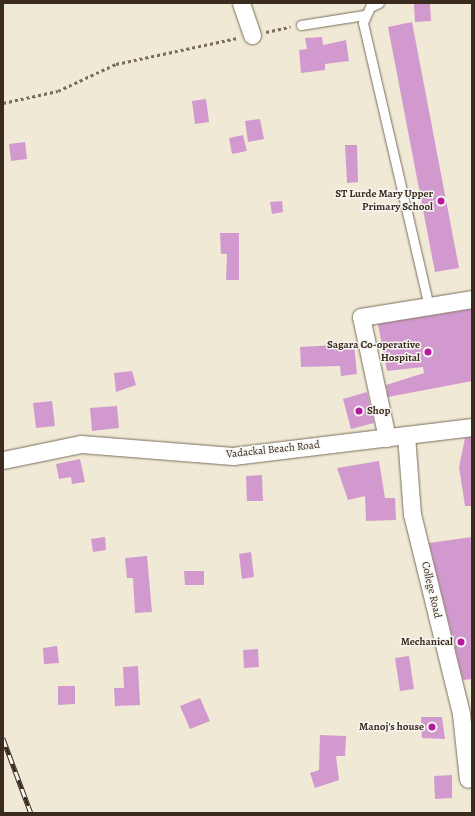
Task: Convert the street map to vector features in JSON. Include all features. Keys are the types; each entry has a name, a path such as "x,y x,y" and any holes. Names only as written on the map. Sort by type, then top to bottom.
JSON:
{"street":[{"path":"241,3 252,35"},
{"path":"387,438 361,318 472,299"},
{"name":"Vadackal Beach Road","path":"3,460 81,444 232,456 472,427"},
{"name":"College Road","path":"406,435 412,514 467,744 468,779"}],"lane":[{"path":"379,3 369,5 364,15 363,23 429,306"},
{"path":"300,25 364,15"}],"path":[{"path":"3,104 58,91 116,64 300,25"}],"building":[{"path":"430,3 431,21 415,22 414,4"},
{"path":"412,22 459,268 435,272 388,27"},
{"path":"322,37 323,45 346,40 349,61 325,64 325,70 301,73 299,50 307,49 305,38"},
{"path":"206,99 209,122 195,124 192,101"},
{"path":"260,119 264,139 248,142 245,121"},
{"path":"243,135 247,151 232,154 229,138"},
{"path":"25,142 27,159 11,161 9,144"},
{"path":"345,145 357,145 358,182 347,183"},
{"path":"282,201 283,212 272,214 270,202"},
{"path":"220,233 239,233 239,280 226,280 227,254 221,254"},
{"name":"Sagara Co-operative Hospital","path":"472,309 472,381 388,397 386,385 424,373 423,367 387,371 378,324"},
{"path":"354,344 357,374 341,376 340,366 301,367 300,347"},
{"path":"132,371 136,385 116,392 114,373"},
{"name":"Shop","path":"367,392 374,423 351,429 343,399"},
{"path":"52,401 55,426 36,428 33,403"},
{"path":"117,406 119,428 92,431 90,408"},
{"path":"472,437 472,506 465,506 459,467 465,438"},
{"path":"80,459 85,482 72,484 71,477 59,479 56,464"},
{"path":"379,461 385,498 395,498 396,520 366,521 365,496 348,500 337,468"},
{"path":"262,475 263,501 247,501 246,476"},
{"path":"105,537 106,550 93,552 91,539"},
{"name":"Mechanical","path":"472,537 472,679 463,680 429,543"},
{"path":"251,552 254,577 242,579 239,554"},
{"path":"147,556 152,612 135,613 133,578 127,578 125,558"},
{"path":"184,571 204,571 204,585 185,585"},
{"path":"57,646 59,663 44,664 43,648"},
{"path":"258,649 259,667 244,668 243,650"},
{"path":"409,656 414,689 400,691 395,658"},
{"path":"138,666 140,705 115,706 114,688 124,688 123,667"},
{"path":"58,686 75,686 75,704 58,705"},
{"path":"200,698 210,721 190,729 180,706"},
{"name":"Manoj's house","path":"421,717 442,717 445,739 422,738"},
{"path":"320,735 346,736 345,756 336,756 339,780 315,788 310,773 319,770"},
{"path":"452,775 452,798 435,799 434,776"}],"railway":[{"path":"3,738 31,813"}],"place":[{"name":"ST Lurde Mary Upper Primary School","path":"441,201"},
{"name":"Sagara Co-operative Hospital","path":"428,352"},
{"name":"Shop","path":"359,411"},
{"name":"Mechanical","path":"461,642"},
{"name":"Manoj's house","path":"432,727"}]}
